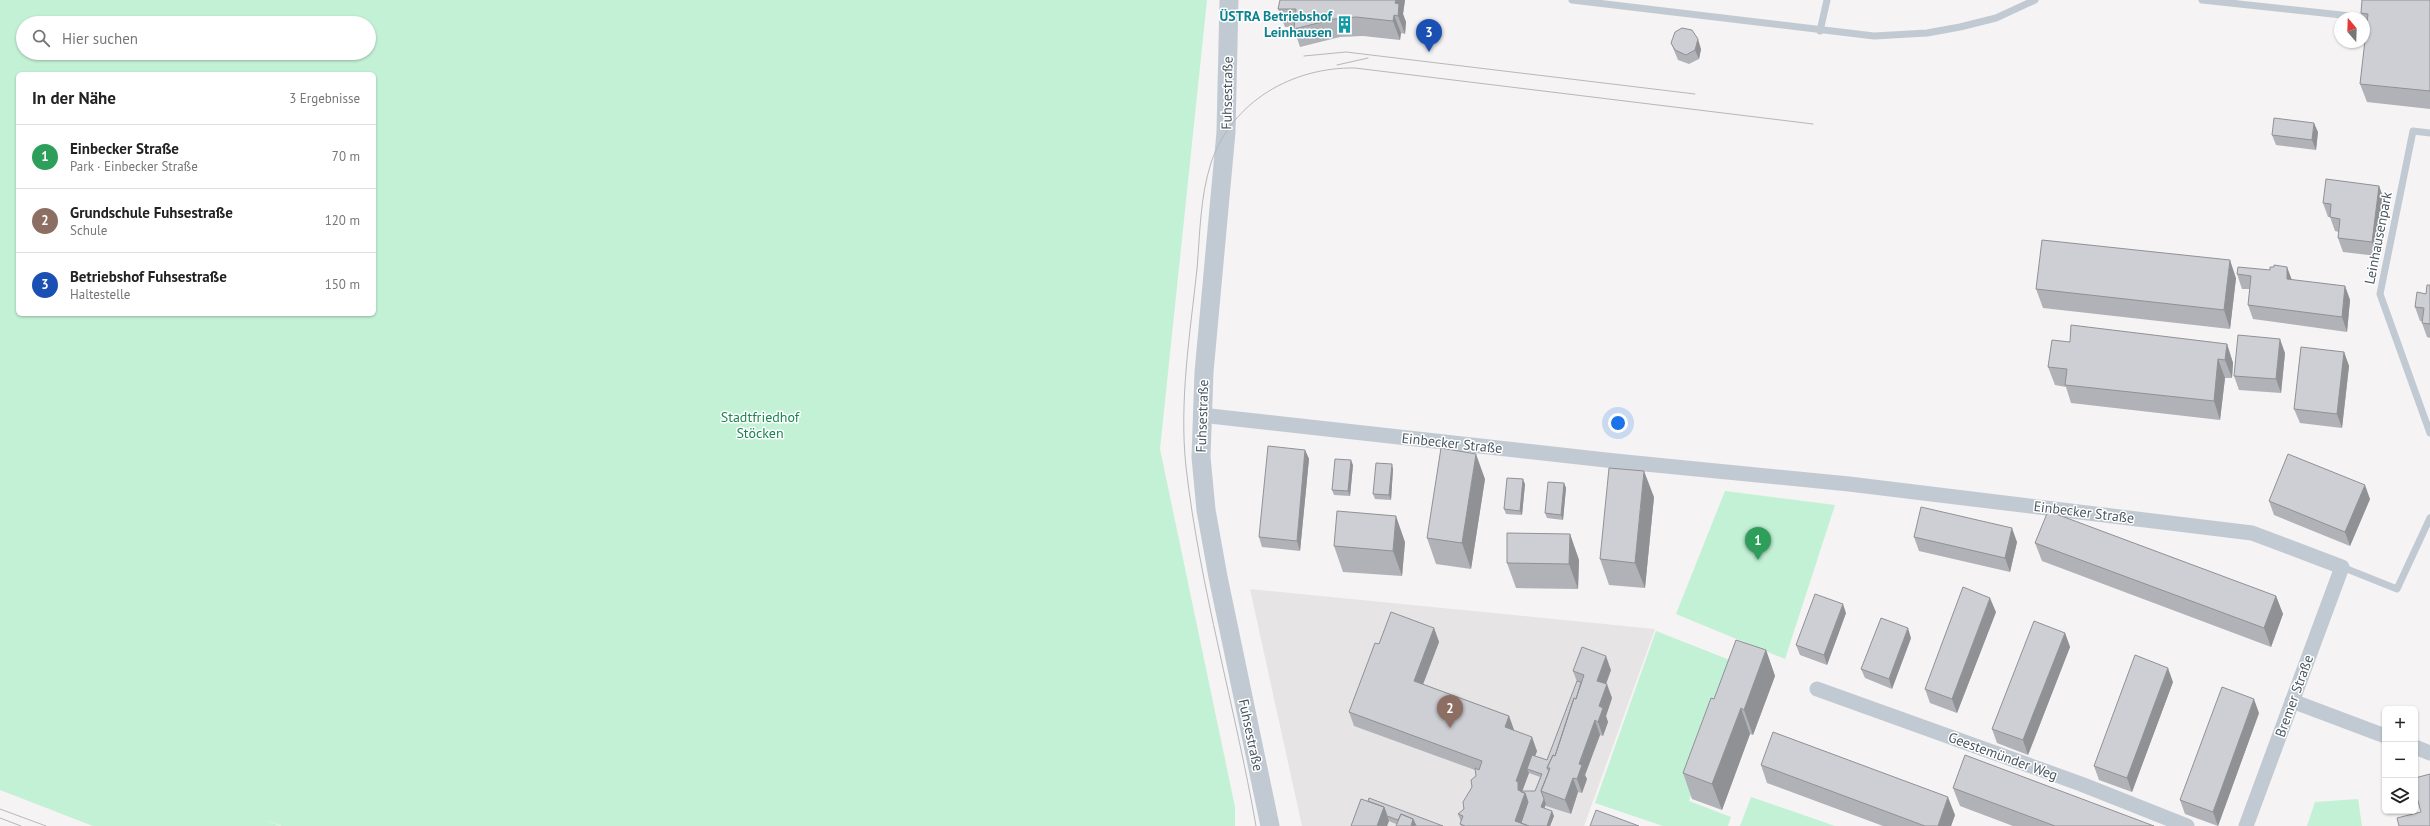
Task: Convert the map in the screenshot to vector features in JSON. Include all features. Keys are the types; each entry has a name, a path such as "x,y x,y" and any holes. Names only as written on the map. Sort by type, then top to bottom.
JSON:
{"street":[{"name":"Fuhsestraße","path":"1229,0 1226,132 1201,415 1201,457 1206,510 1270,826"},
{"name":"Einbecker Straße","path":"1201,415 1615,461 1850,484 2252,533 2342,567"},
{"name":"Bremer Straße","path":"2246,826 2342,567"},
{"name":"Geestemünder Weg","path":"1817,689 2073,782 2187,826"},
{"path":"2292,700 2382,735"},
{"path":"2418,748 2430,753"}],"lane":[{"path":"1572,0 1820,31 1874,36 1927,33 1996,18 2035,0"},
{"path":"1820,31 1827,0"},
{"path":"2202,0 2334,14"},
{"name":"Leinhausenpark","path":"2430,133 2413,131 2380,294 2430,433"},
{"path":"2342,567 2397,589 2430,518"}],"shaded area":[{"path":"1250,589 1655,629 1584,826 1302,826"}],"green space":[{"name":"Stadtfriedhof Stöcken","path":"0,0 1207,0 1160,449 1235,807 1235,826 282,826 264,819 280,826 93,826 0,790"},
{"path":"1725,491 1835,505 1785,659 1676,614"},
{"path":"1656,631 1740,664 1717,718 1689,801 1731,817 1728,826 1663,826 1595,803"},
{"path":"1751,797 1835,826 1740,826"},
{"path":"2358,799 2362,826 2307,826 2315,802"}],"building":[{"path":"1280,0 1396,0 1395,3 1399,4 1398,16 1394,15 1393,21 1356,17 1334,19 1294,29 1296,9 1278,9"},
{"path":"2362,0 2430,0 2430,91 2360,84 2364,48 2370,48 2370,12 2361,12"},
{"path":"1682,28 1692,30 1698,39 1695,50 1686,55 1675,50 1671,43 1675,32"},
{"path":"2274,118 2314,123 2312,140 2272,135"},
{"path":"2326,179 2379,186 2372,242 2338,238 2340,219 2330,217 2331,204 2323,203"},
{"path":"2042,240 2230,260 2224,310 2036,289"},
{"path":"2274,265 2287,267 2287,279 2345,286 2342,317 2248,305 2251,276 2237,274 2238,267 2270,270 2270,267 2274,267"},
{"path":"2427,285 2430,285 2430,324 2422,323 2424,308 2415,307 2417,292 2426,294"},
{"path":"2071,325 2227,344 2225,360 2218,359 2214,401 2065,385 2067,369 2048,367 2052,340 2070,342"},
{"path":"2238,335 2280,339 2276,379 2234,376"},
{"path":"2301,347 2344,352 2337,414 2294,409"},
{"path":"1268,446 1305,450 1297,541 1259,537"},
{"path":"1441,448 1476,454 1462,543 1427,538"},
{"path":"2288,454 2365,485 2345,532 2269,501"},
{"path":"1335,459 1351,460 1348,491 1332,490"},
{"path":"1376,463 1392,464 1389,495 1373,494"},
{"path":"1609,468 1644,471 1635,563 1600,559"},
{"path":"1507,478 1523,479 1520,511 1504,509"},
{"path":"1548,482 1564,483 1561,515 1545,513"},
{"path":"1921,507 2012,528 2005,558 1914,537"},
{"path":"1337,511 1396,516 1393,551 1334,546"},
{"path":"2048,511 2276,596 2264,628 2035,543"},
{"path":"1507,533 1570,534 1569,564 1507,563"},
{"path":"1963,587 1990,598 1952,699 1925,689"},
{"path":"1815,594 1843,604 1824,655 1796,645"},
{"path":"1391,612 1434,628 1414,681 1509,716 1505,727 1532,737 1516,781 1518,782 1518,790 1525,793 1515,821 1529,826 1465,826 1460,824 1463,816 1458,814 1464,809 1463,802 1472,787 1471,780 1476,776 1475,768 1479,770 1482,761 1349,712 1375,643 1379,644"},
{"path":"1881,618 1908,628 1889,679 1861,669"},
{"path":"2034,621 2065,633 2023,740 1992,729"},
{"path":"1736,640 1766,650 1744,710 1741,708 1712,784 1683,773 1711,698 1714,699"},
{"path":"1582,647 1606,656 1597,681 1607,684 1599,706 1603,708 1598,722 1595,720 1579,764 1582,765 1577,779 1573,778 1565,800 1541,791 1550,768 1547,768 1553,755 1555,756 1574,698 1576,699 1584,675 1573,671"},
{"path":"2135,655 2168,668 2127,778 2094,766"},
{"path":"1577,681 1581,682 1576,699 1574,698 1555,756 1553,755 1547,768 1549,771 1541,791 1544,799 1541,807 1552,811 1547,826 1529,826 1521,823 1528,802 1525,793 1521,791 1535,791 1542,774 1527,769 1532,755 1547,760"},
{"path":"2222,687 2254,699 2213,812 2180,800"},
{"path":"1773,732 1948,797 1938,826 1925,826 1761,765"},
{"path":"1965,755 2154,826 2055,826 1953,788"},
{"path":"2430,774 2430,826 2399,826 2397,818 2418,814 2421,812 2418,801 2418,777"},
{"path":"1369,798 1443,826 1416,826 1413,819 1401,814 1398,820 1387,816 1384,807 1368,801"},
{"path":"1361,799 1384,807 1377,826 1351,826"},
{"path":"1596,810 1639,826 1590,826"},
{"path":"1401,814 1413,819 1411,826 1396,826"}],"tram line":[{"path":"1304,56 1346,52 1695,94"},
{"path":"1337,65 1368,58"},
{"path":"1256,826 1248,781 1200,557 1192,512 1184,442 1186,368 1207,176 1221,141 1234,122 1249,105 1288,81 1309,74 1332,69 1355,68 1813,124"},
{"path":"0,809 46,826"},
{"path":"0,818 21,826"}],"place":[{"name":"ÜSTRA Betriebshof Leinhausen","path":"1345,24"},
{"name":"Betriebshof Fuhsestraße","path":"1429,52"},
{"name":"Einbecker Straße","path":"1758,560"},
{"name":"Grundschule Fuhsestraße","path":"1450,728"}]}
